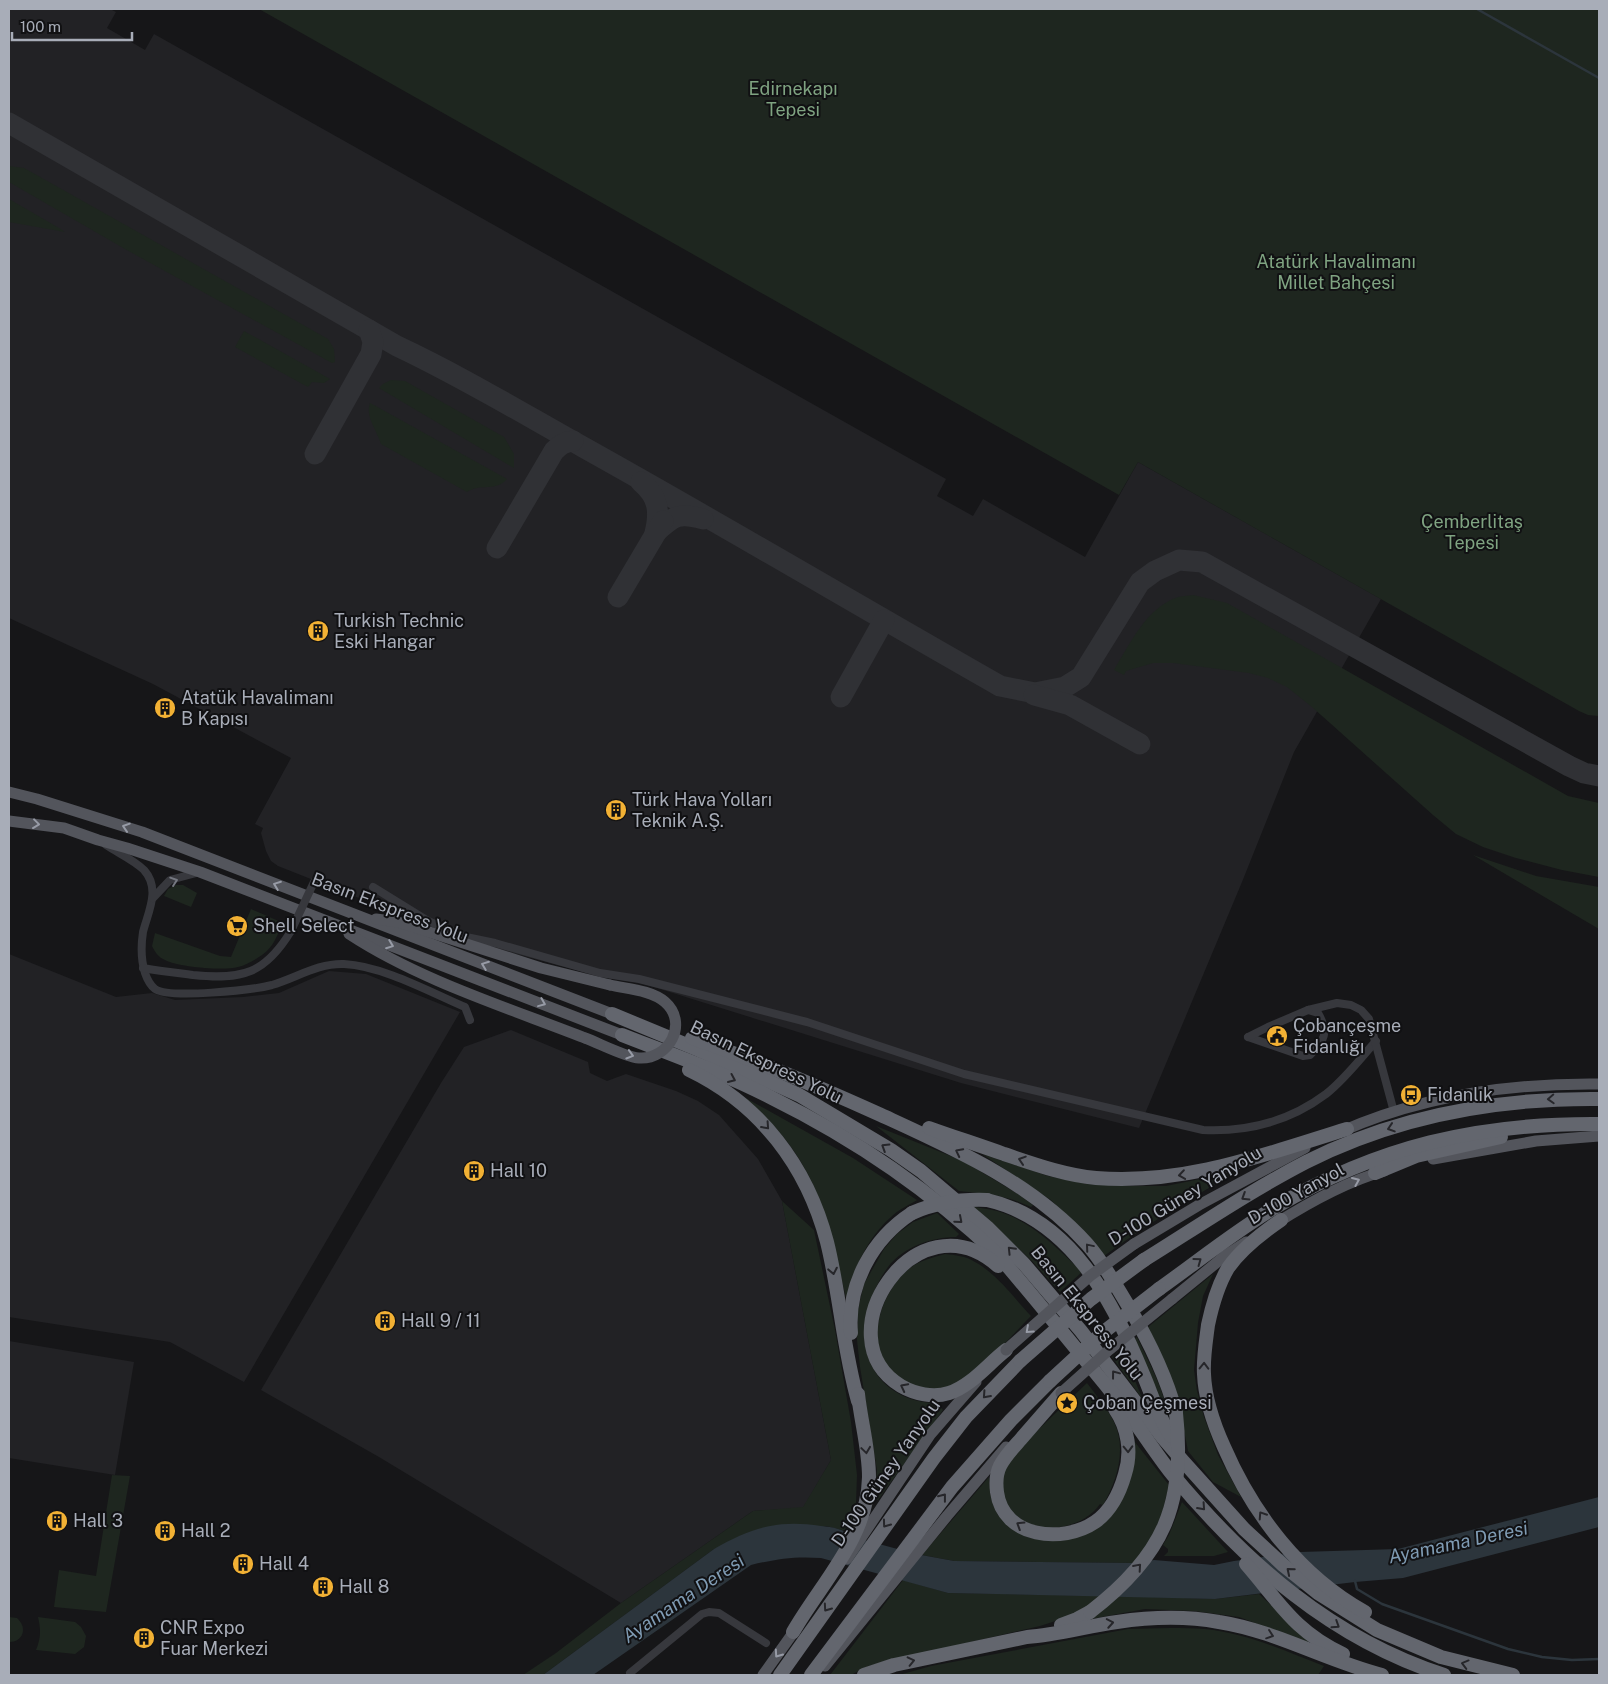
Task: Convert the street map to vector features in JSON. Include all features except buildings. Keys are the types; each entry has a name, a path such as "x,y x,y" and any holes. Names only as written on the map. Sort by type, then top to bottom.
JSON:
{"highway":[{"path":"612,1014 637,1018 796,1078 968,1156 1013,1182 1061,1219 1087,1244 1109,1273 1143,1332 1165,1378 1176,1413 1179,1453 1177,1485 1164,1529 1147,1557 1114,1592 1090,1612 1077,1619 1027,1637 903,1663 864,1675"},
{"name":"Basın Ekspress Yolu","path":"612,1014 699,1050 799,1095 878,1142 921,1171 1000,1239 1040,1281 1092,1344 1163,1438 1224,1508 1263,1547 1318,1593 1377,1630 1416,1647 1461,1663 1513,1675"},
{"path":"622,1035 702,1076 740,1101 769,1128 792,1159 809,1192 826,1241 850,1373 858,1402"},
{"name":"Basın Ekspress Yolu","path":"622,1035 700,1065 771,1097 821,1123 872,1153 923,1190 980,1238 1028,1290 1110,1389 1172,1474 1243,1555"},
{"path":"780,1675 934,1458 966,1417 1020,1361 1080,1308 1144,1260 1283,1174 1328,1152 1382,1130 1434,1115 1481,1106 1542,1100 1599,1099"},
{"path":"871,1111 906,1119 1054,1170 1095,1178 1148,1178 1187,1174 1232,1164 1346,1129"},
{"path":"1375,1173 1416,1156 1437,1150 1505,1136 1559,1129 1576,1124"},
{"path":"812,1675 952,1487 1010,1420 1101,1334 1159,1289 1272,1209 1317,1184 1356,1166 1408,1148 1466,1133 1524,1126 1599,1124"},
{"path":"793,1632 853,1537 867,1498 868,1456 858,1402 850,1325 855,1286 877,1246 890,1230 912,1213 939,1203 963,1200 988,1200 1013,1207 1037,1220 1071,1249 1088,1269 1119,1322 1166,1428 1200,1480"},
{"path":"1281,1220 1249,1244 1236,1257 1217,1294 1210,1318 1204,1355 1206,1394 1213,1419 1238,1477 1268,1524 1292,1554 1321,1582 1361,1610 1397,1631 1416,1647"},
{"path":"1006,1350 963,1386 950,1393 939,1395 918,1393 895,1382 886,1375 877,1362 874,1354 872,1332 876,1306 889,1279 903,1263 915,1255 938,1246 971,1249 985,1256 1036,1302"},
{"path":"1061,1393 1005,1457 997,1474 1000,1506 1009,1518 1026,1530 1044,1534 1069,1532 1097,1521 1111,1506 1127,1468 1126,1431 1122,1420 1095,1373"},
{"path":"1243,1555 1296,1597 1333,1623 1369,1644 1408,1662 1444,1675"},
{"path":"1243,1555 1280,1607 1300,1627 1324,1644 1386,1675"},
{"path":"1027,1637 1044,1636 1141,1618 1200,1619 1263,1632 1362,1670 1382,1675"}],"main road":[{"name":"Basın Ekspress Yolu","path":"9,792 142,832 612,1014"},
{"name":"Basın Ekspress Yolu","path":"9,822 64,828 200,872 622,1035"},
{"path":"328,921 382,955 401,964 637,1058 659,1054 674,1035 676,1024 673,1013 658,996 541,968 398,922 379,918 365,919"},
{"name":"D-100 Güney Yanyolu","path":"763,1675 793,1632 836,1577 930,1435 964,1395 1006,1350 1090,1276 1134,1244 1168,1222 1293,1153 1346,1129 1394,1112 1429,1102 1473,1093 1539,1086 1599,1084"},
{"name":"D-100 Yanyol","path":"818,1675 975,1482 1019,1434 1103,1355 1226,1255 1281,1220 1330,1193 1375,1173 1426,1160 1504,1146 1536,1141 1599,1136"}],"street":[{"path":"98,840 144,870 152,886 153,898 142,945 143,968 147,979 156,989 177,994 255,988 281,982 324,966 344,964 379,971 465,1007 470,1020"},
{"path":"153,898 170,880 200,872"},
{"path":"143,968 207,976 236,976 251,971 268,960 281,947 291,931 314,882"},
{"path":"373,887 428,921 466,937 495,943 600,972 639,978 807,1022 964,1074 1203,1130 1239,1130 1258,1126 1292,1113 1325,1094 1339,1082 1376,1041"},
{"path":"1308,1010 1318,1013 1324,1024 1324,1035 1319,1046 1310,1056 1303,1056 1248,1037 1268,1026 1308,1010 1337,1002 1351,1005 1361,1010 1369,1019 1394,1112"},
{"path":"630,1673 702,1614 709,1612 719,1613 766,1643"}],"shaded area":[{"path":"9,9 110,9 116,12 107,28 145,50 154,34 946,479 937,496 973,516 983,499 1085,557 1138,462 1381,599 1294,752 1139,1128 961,1083 641,983 607,978 470,942 278,866 271,861 266,851 261,833 263,828 255,824 291,758 153,684 9,618"},
{"path":"9,954 116,997 152,993 175,1000 243,997 279,993 329,971 366,974 460,1012 244,1382 170,1342 9,1317"},
{"path":"511,1030 588,1062 590,1073 607,1081 626,1074 676,1091 698,1101 719,1115 758,1159 782,1201 831,1460 803,1508 753,1511 621,1603 379,1457 261,1390 464,1047"},
{"path":"9,1341 134,1362 115,1475 9,1458"}],"green space":[{"name":"Atatürk Havalimanı Millet Bahçesi","path":"259,9 1599,9 1599,716 1588,715 1579,711 1138,462 1119,495"},
{"path":"9,166 24,168 328,339 334,349 335,362 332,363 125,249 9,182"},
{"path":"9,199 59,228 65,232 9,222"},
{"path":"244,331 330,379 324,383 312,382 308,387 235,347"},
{"path":"391,380 405,381 504,437 514,454 514,468 379,388"},
{"path":"370,403 507,479 498,485 472,489 467,492 381,444 370,418"},
{"path":"1193,595 1227,603 1568,796 1599,803 1599,877 1516,858 1483,847 1456,834 1312,707 1287,687 1268,678 1249,673 1173,663 1153,663 1126,671 1124,675 1114,670 1140,628 1157,609 1178,597"},
{"path":"1473,855 1536,876 1599,887 1599,929"},
{"path":"176,885 183,885 197,893 191,907 164,896 168,889"},
{"path":"251,909 283,923 269,949 244,965 222,969 180,965 160,957 152,946 155,933 220,956 231,957"},
{"path":"744,1097 853,1158 917,1200 894,1214 882,1225 868,1245 857,1267 847,1302 826,1220 804,1166 777,1129"},
{"path":"876,1126 963,1161 1033,1205 1031,1207 995,1195 959,1191"},
{"path":"982,1154 1048,1176 1087,1184 1166,1186 1239,1171 1170,1211 1104,1256 1051,1200"},
{"path":"782,1201 814,1230 835,1330 851,1422 857,1475 856,1503 851,1523 846,1531 826,1526 714,1549 543,1675 523,1675 556,1653 621,1603 753,1511 803,1507 831,1460"},
{"path":"974,1207 997,1211 1022,1221 1043,1236 1082,1272 1060,1292 1032,1261"},
{"path":"937,1213 959,1234 956,1237 928,1241 910,1249 894,1260 878,1283 867,1313 864,1333 868,1356 880,1379 899,1394 923,1402 937,1403 943,1410 878,1500 874,1500 877,1470 860,1367 857,1340 858,1309 864,1284 884,1249 897,1234 913,1222"},
{"path":"945,1254 964,1257 983,1267 998,1279 1031,1316 972,1375 946,1389 927,1389 909,1384 886,1367 880,1355 878,1328 880,1314 885,1301 900,1278 918,1263"},
{"path":"1213,1274 1203,1296 1198,1323 1194,1370 1204,1417 1218,1455 1241,1497 1213,1482 1188,1451 1179,1405 1147,1328"},
{"path":"1137,1337 1161,1389 1169,1421 1133,1340"},
{"path":"1122,1349 1143,1400 1112,1357"},
{"path":"1087,1383 1108,1412 1118,1432 1120,1443 1119,1465 1108,1496 1103,1505 1100,1504 1092,1513 1072,1524 1049,1528 1026,1522 1007,1506 1000,1474 1015,1452"},
{"path":"1134,1441 1169,1485 1162,1514 1152,1538 1135,1563 954,1561 922,1555 989,1477 990,1492 998,1515 1024,1536 1041,1540 1067,1538 1089,1530 1132,1467"},
{"path":"112,1475 130,1476 106,1612 54,1607 59,1570 96,1576"},
{"path":"1182,1502 1228,1552 1214,1556 1164,1556 1168,1549 1163,1545"},
{"path":"903,1580 948,1593 1102,1596 1071,1616 1040,1626 868,1666 851,1675 830,1675"},
{"path":"1259,1594 1309,1640 1308,1643 1239,1617 1194,1611 1145,1609 1091,1619 1119,1596 1215,1599"},
{"path":"9,1617 17,1618 23,1630 18,1640 9,1642"},
{"path":"38,1617 75,1622 81,1627 86,1636 84,1647 75,1654 36,1650 40,1634"},
{"path":"1128,1629 1205,1629 1236,1634 1266,1643 1324,1666 1318,1675 899,1675 931,1666"}],"water":[{"name":"Ayamama Deresi","path":"1599,1497 1599,1527 1403,1578 1215,1599 948,1593 821,1558 802,1557 777,1560 751,1565 593,1675 543,1675 714,1549 740,1536 765,1527 806,1524 834,1528 842,1530 853,1537 916,1554 954,1561 1135,1563 1154,1560 1214,1565 1300,1552 1398,1549"}],"waterway":[{"path":"1477,9 1599,78"},
{"path":"1355,1581 1357,1589 1382,1604 1508,1649 1542,1657 1572,1660 1599,1659"}],"taxiway":[{"path":"9,123 397,346 514,408 688,506 1000,686 1035,693 1065,687 1081,677 1140,582 1155,571 1179,560 1202,562 1569,766 1584,773 1599,776"},
{"path":"315,454 371,354 373,342 369,330"},
{"path":"497,548 554,451 562,444 573,441"},
{"path":"641,482 651,493 657,505 655,533 677,517 688,516 703,519"},
{"path":"618,597 663,521"},
{"path":"841,697 884,620"},
{"path":"1034,695 1070,705 1140,744"}],"place":[{"name":"Turkish Technic Eski Hangar","path":"318,631"},
{"name":"Atatük Havalimanı B Kapısı","path":"165,708"},
{"name":"Türk Hava Yolları Teknik A.Ş.","path":"616,810"},
{"name":"Shell Select","path":"237,926"},
{"name":"Çobançeşme Fidanlığı","path":"1277,1036"},
{"name":"Fidanlık","path":"1411,1095"},
{"name":"Hall 10","path":"474,1171"},
{"name":"Hall 9 / 11","path":"385,1321"},
{"name":"Çoban Çeşmesi","path":"1067,1403"},
{"name":"Hall 3","path":"57,1521"},
{"name":"Hall 2","path":"165,1531"},
{"name":"Hall 4","path":"243,1564"},
{"name":"Hall 8","path":"323,1587"},
{"name":"CNR Expo Fuar Merkezi","path":"144,1638"}],"park label":[{"name":"Edirnekapı Tepesi","path":"793,99"},
{"name":"Çemberlitaş Tepesi","path":"1472,532"}]}
